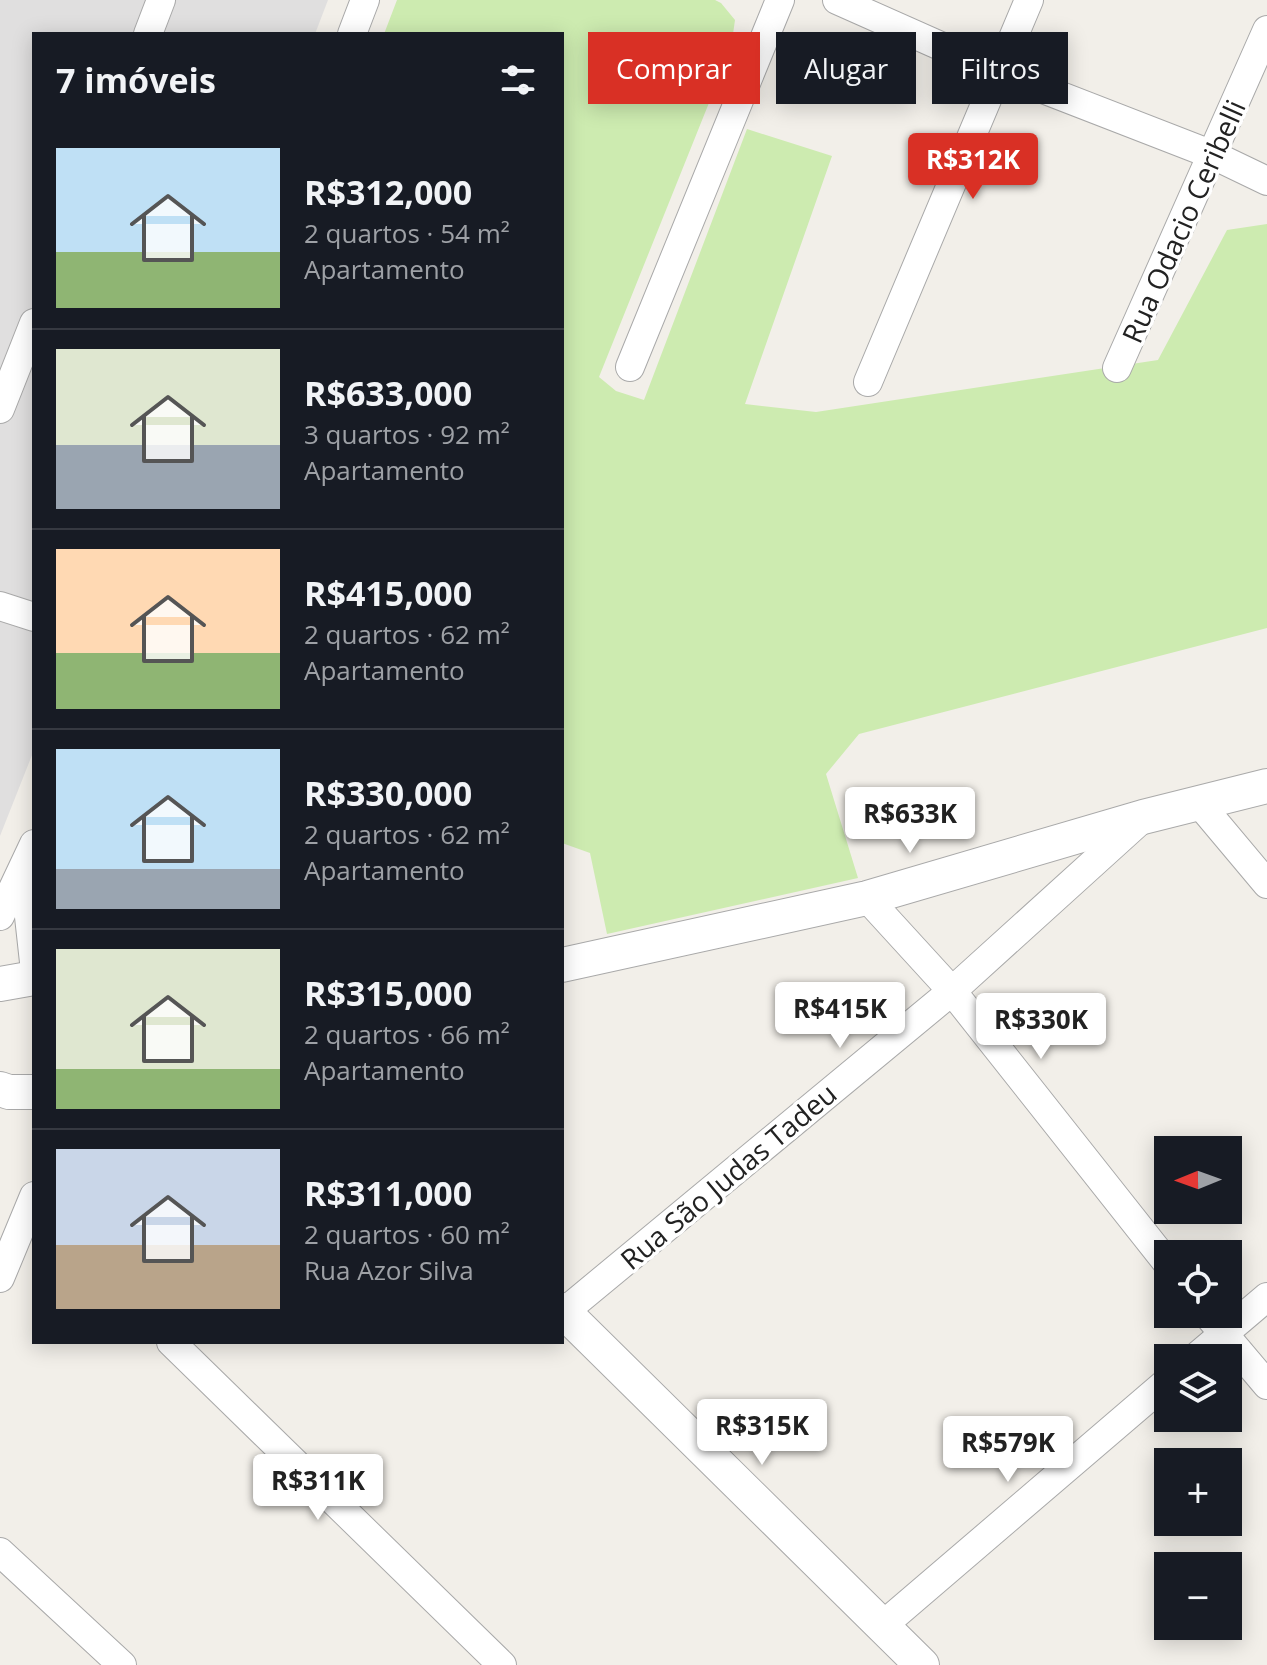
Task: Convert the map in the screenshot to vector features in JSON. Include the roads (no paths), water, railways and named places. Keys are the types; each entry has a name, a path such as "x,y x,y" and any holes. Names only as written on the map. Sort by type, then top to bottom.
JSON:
{"street":[{"path":"149,32 161,0"},
{"path":"353,32 365,0"},
{"path":"630,367 780,0"},
{"path":"837,0 932,42"},
{"path":"1016,32 1029,0"},
{"name":"Rua Odacio Ceribelli","path":"1117,368 1267,30"},
{"path":"1068,99 1213,155 1267,181"},
{"path":"868,382 985,104"},
{"path":"0,409 32,328"},
{"path":"0,606 32,616"},
{"path":"564,965 867,898 1143,817 1267,786"},
{"path":"1199,803 1267,884"},
{"name":"Rua São Judas Tadeu","path":"564,1310 952,991 1143,817"},
{"path":"0,916 32,849"},
{"path":"24,871 32,944"},
{"path":"867,898 952,991 1154,1246"},
{"path":"0,984 32,978"},
{"path":"0,1089 32,1092"},
{"path":"0,1278 32,1206"},
{"path":"1242,1310 1267,1297"},
{"path":"564,1312 922,1665"},
{"path":"1218,1328 1267,1385"},
{"path":"173,1344 502,1665"},
{"path":"882,1626 1154,1393"},
{"path":"0,1552 122,1665"}]}
